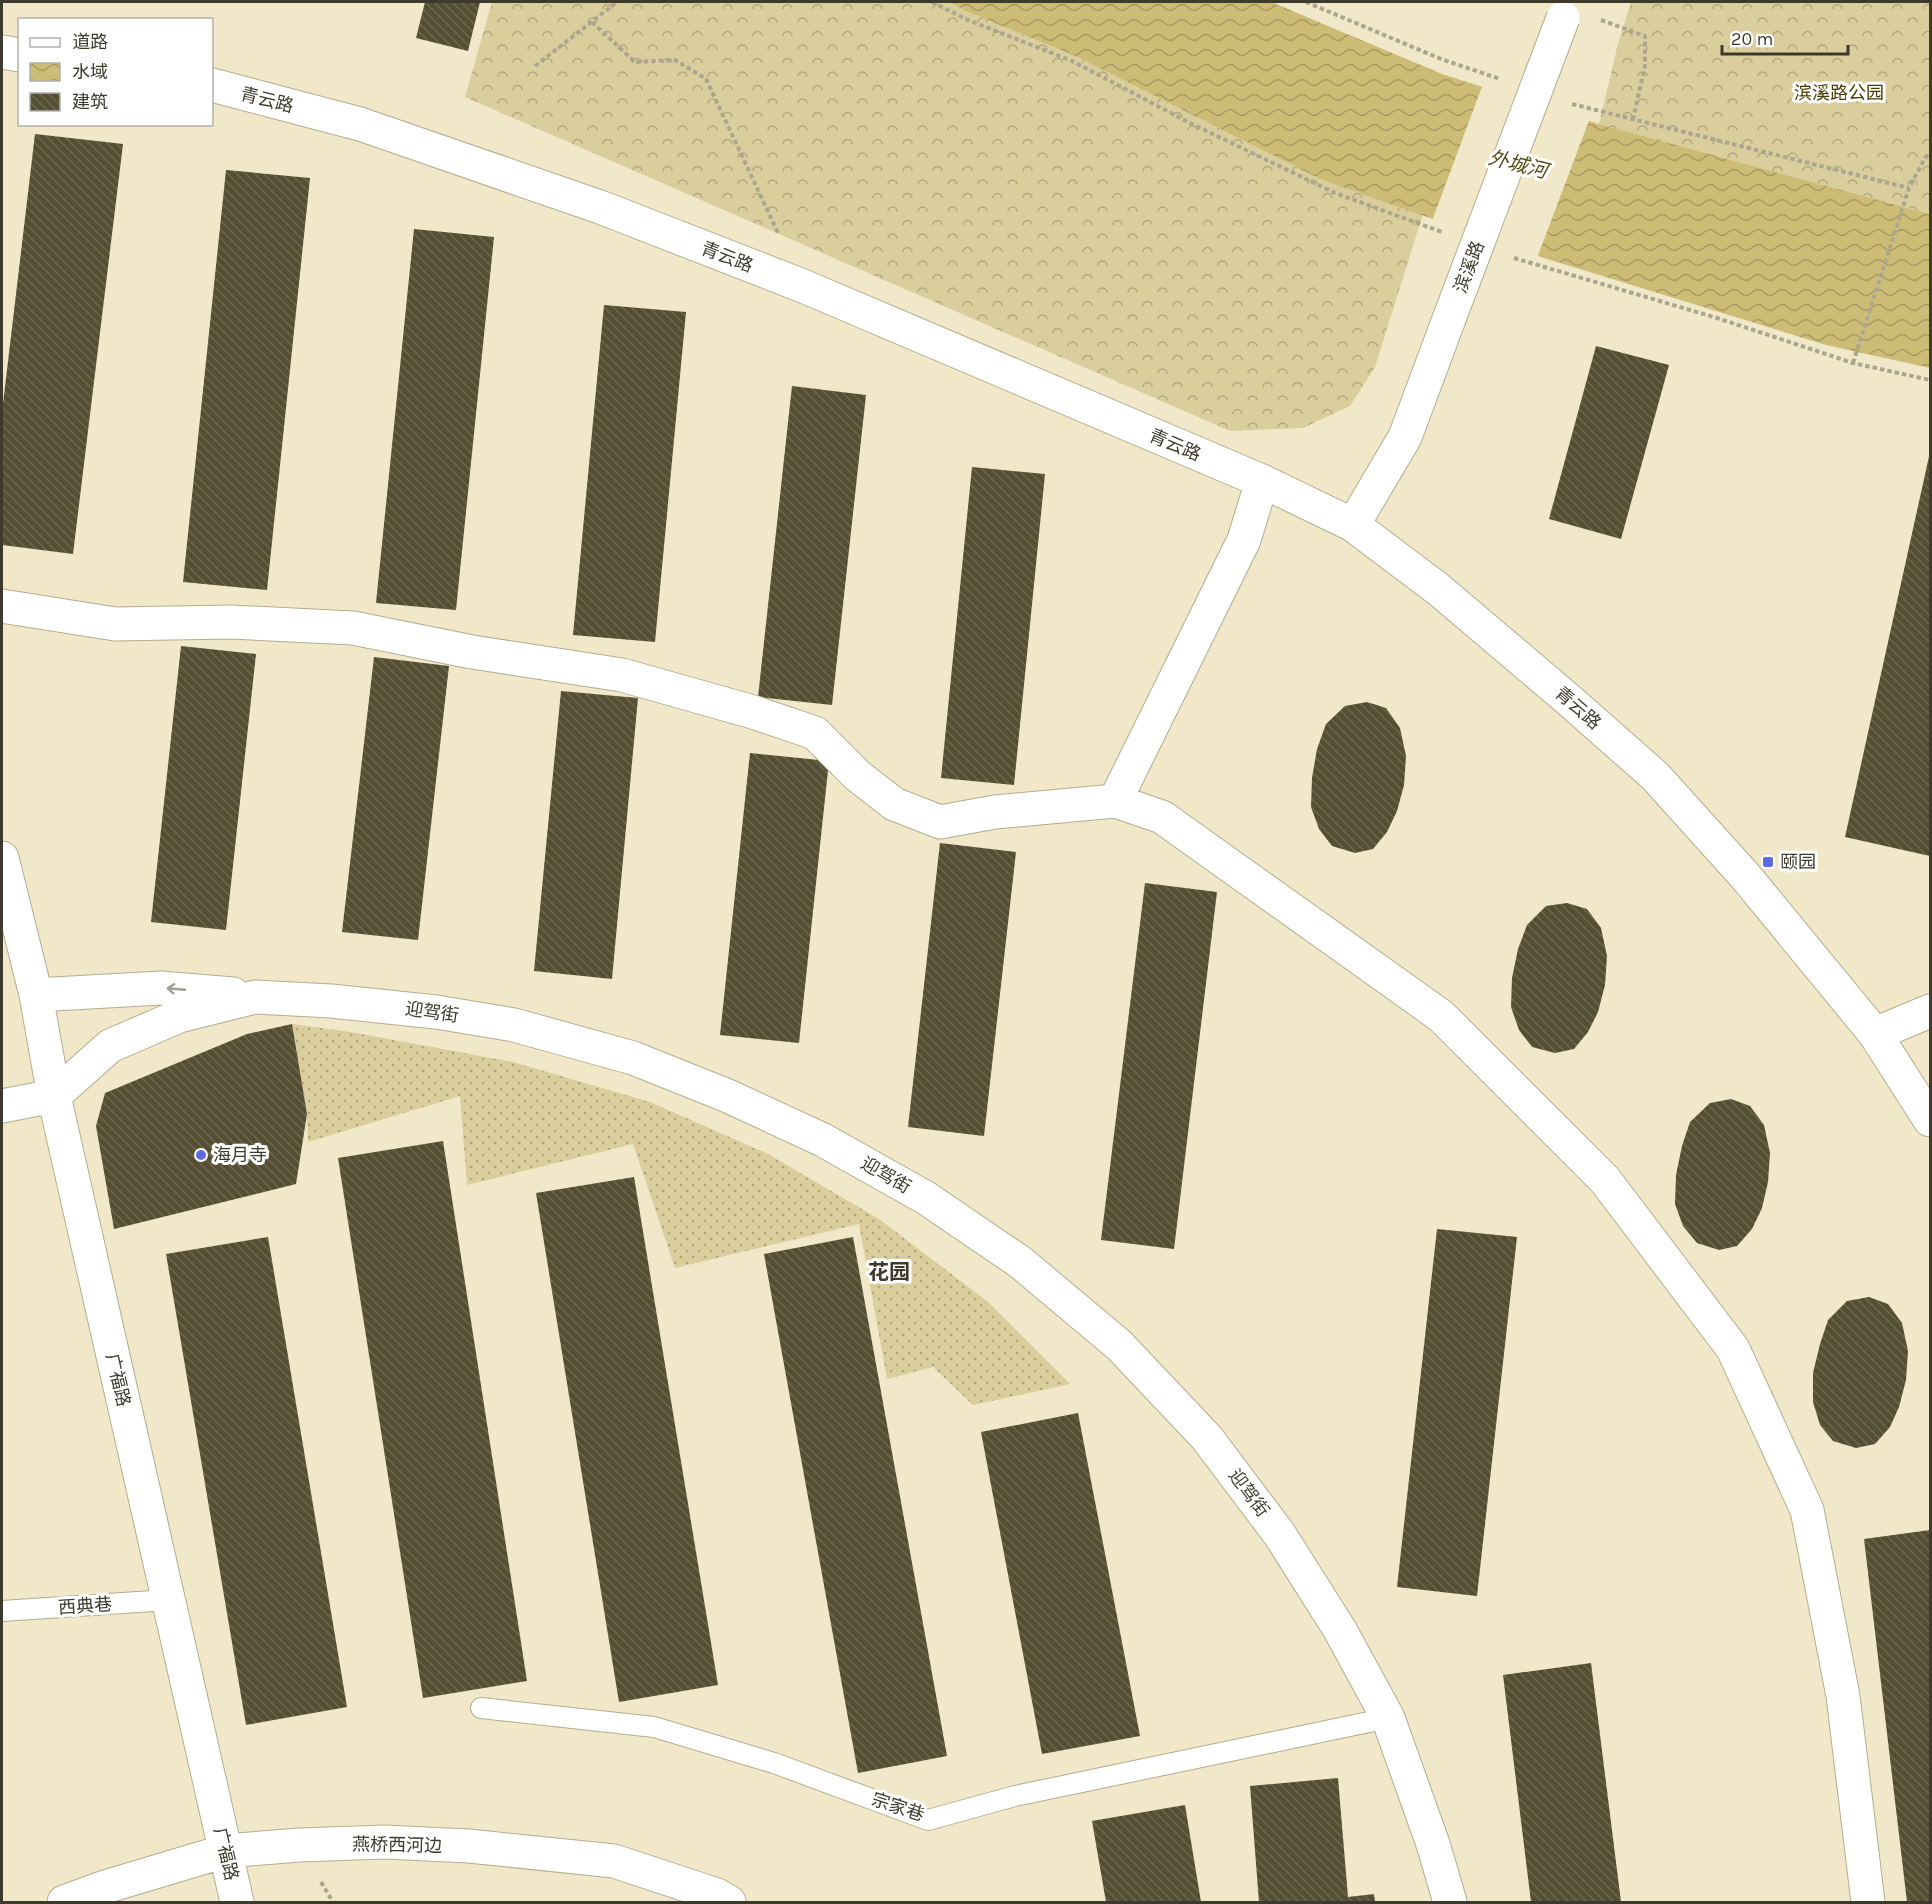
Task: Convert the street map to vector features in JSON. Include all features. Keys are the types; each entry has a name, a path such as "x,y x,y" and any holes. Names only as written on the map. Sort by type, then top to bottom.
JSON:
{"street":[{"name":"滨溪路","path":"1353,525 1405,437 1566,9"},
{"path":"2,52 18,56"},
{"name":"青云路","path":"213,85 360,124 600,207 802,286 1262,482 1353,525 1438,589 1570,700 1655,776 1746,877 1875,1034 1930,1120"},
{"path":"1115,801 1244,540 1262,482"},
{"path":"2,606 114,624 231,622 352,628 472,652 622,675 753,712 815,733 858,776 894,804 940,822 995,812 1115,801 1162,817 1441,1016 1605,1180 1733,1349 1807,1510 1843,1696 1868,1902"},
{"name":"广福路","path":"2,858 36,995 54,1096 237,1902"},
{"path":"36,995 161,988 255,997"},
{"name":"迎驾街","path":"54,1096 110,1046 179,1016 255,997 331,1001 436,1012 514,1025 633,1058 728,1096 824,1140 926,1198 1020,1263 1119,1345 1207,1438 1280,1535 1340,1630 1388,1718 1433,1844 1450,1902"},
{"path":"1875,1034 1930,1011"},
{"path":"2,1106 54,1096"},
{"name":"燕桥西河边","path":"64,1902 105,1887 225,1851 299,1845 385,1842 492,1848 614,1861 717,1895 729,1902"}],"lane":[{"name":"西典巷","path":"2,1611 168,1600"},
{"name":"宗家巷","path":"481,1708 654,1727 774,1763 928,1820 1015,1796 1388,1718"}],"path":[{"path":"535,66 617,2"},
{"path":"932,2 968,20 1072,61 1190,123 1335,193 1449,235"},
{"path":"1306,2 1441,58 1508,82"},
{"path":"1566,9 1645,36 1645,66 1634,119"},
{"path":"592,22 635,62 675,60 706,79 802,286"},
{"path":"1563,102 1909,188"},
{"path":"1853,363 1909,188 1930,153"},
{"path":"1504,254 1537,266 1717,318 1853,363 1930,380"}],"green space":[{"path":"492,2 948,2 1073,55 1322,180 1423,214 1375,367 1350,406 1303,428 1230,431 465,97"},
{"name":"滨溪路公园","path":"1631,2 1930,2 1930,214 1599,124 1618,44"},
{"path":"292,1024 351,1032 513,1062 650,1102 768,1154 879,1219 987,1301 1070,1384 973,1405 933,1367 887,1379 859,1224 675,1268 633,1144 467,1185 460,1096 308,1142 307,1114"}],"water":[{"name":"外城河","path":"948,2 1271,2 1442,74 1599,124 1930,214 1930,368 1826,345 1544,258 1322,180 1073,55"}],"pier":[{"path":"1483,84 1590,118 1537,258 1432,221"}],"building":[{"path":"425,2 480,2 468,51 416,38"},
{"path":"35,134 123,144 73,554 2,545 2,412"},
{"path":"226,170 310,178 267,590 183,582"},
{"path":"414,229 494,237 456,610 376,603"},
{"path":"604,305 686,312 655,642 573,635"},
{"path":"1596,346 1669,365 1621,539 1549,519"},
{"path":"792,386 866,395 832,705 758,697"},
{"path":"1930,452 1930,856 1845,837"},
{"path":"972,467 1045,474 1014,785 941,778"},
{"path":"181,646 256,654 226,930 151,922"},
{"path":"374,657 449,666 418,940 342,932"},
{"path":"561,691 638,698 612,979 534,971"},
{"path":"1367,702 1386,708 1400,728 1406,756 1404,785 1397,811 1387,832 1373,849 1355,853 1332,846 1319,829 1311,807 1312,778 1317,749 1326,724 1345,706"},
{"path":"750,753 829,761 799,1043 720,1035"},
{"path":"940,843 1016,852 984,1136 908,1127"},
{"path":"1145,883 1217,892 1174,1249 1101,1240"},
{"path":"1567,903 1587,909 1601,928 1607,956 1605,985 1598,1012 1588,1032 1574,1049 1555,1053 1532,1047 1519,1030 1511,1007 1512,978 1518,949 1527,925 1546,906"},
{"name":"海月寺","path":"292,1024 307,1114 296,1184 114,1229 96,1126 105,1093 247,1034"},
{"path":"1731,1099 1750,1106 1764,1125 1770,1153 1768,1182 1762,1208 1752,1229 1737,1246 1719,1250 1697,1243 1683,1226 1675,1204 1676,1175 1690,1122 1710,1103"},
{"path":"443,1141 527,1681 423,1698 338,1158"},
{"path":"634,1177 718,1685 619,1702 536,1193"},
{"path":"1437,1229 1517,1237 1477,1596 1397,1587"},
{"path":"268,1237 347,1707 246,1725 166,1254"},
{"path":"853,1237 947,1756 858,1773 764,1254"},
{"path":"1869,1297 1888,1304 1902,1323 1908,1351 1906,1380 1899,1407 1890,1427 1875,1444 1856,1448 1833,1441 1820,1425 1813,1402 1813,1373 1828,1320 1847,1301"},
{"path":"1078,1413 1140,1736 1042,1754 981,1432"},
{"path":"1930,1530 1930,1902 1907,1902 1864,1539"},
{"path":"1591,1663 1621,1902 1531,1902 1503,1675"},
{"path":"1338,1778 1348,1897 1374,1894 1375,1902 1259,1902 1250,1786"},
{"path":"1185,1805 1201,1902 1106,1902 1092,1821"}],"place":[{"name":"颐园","path":"1768,862"},
{"name":"海月寺","path":"201,1155"}],"district":[{"name":"花园","path":"889,1272"}]}
